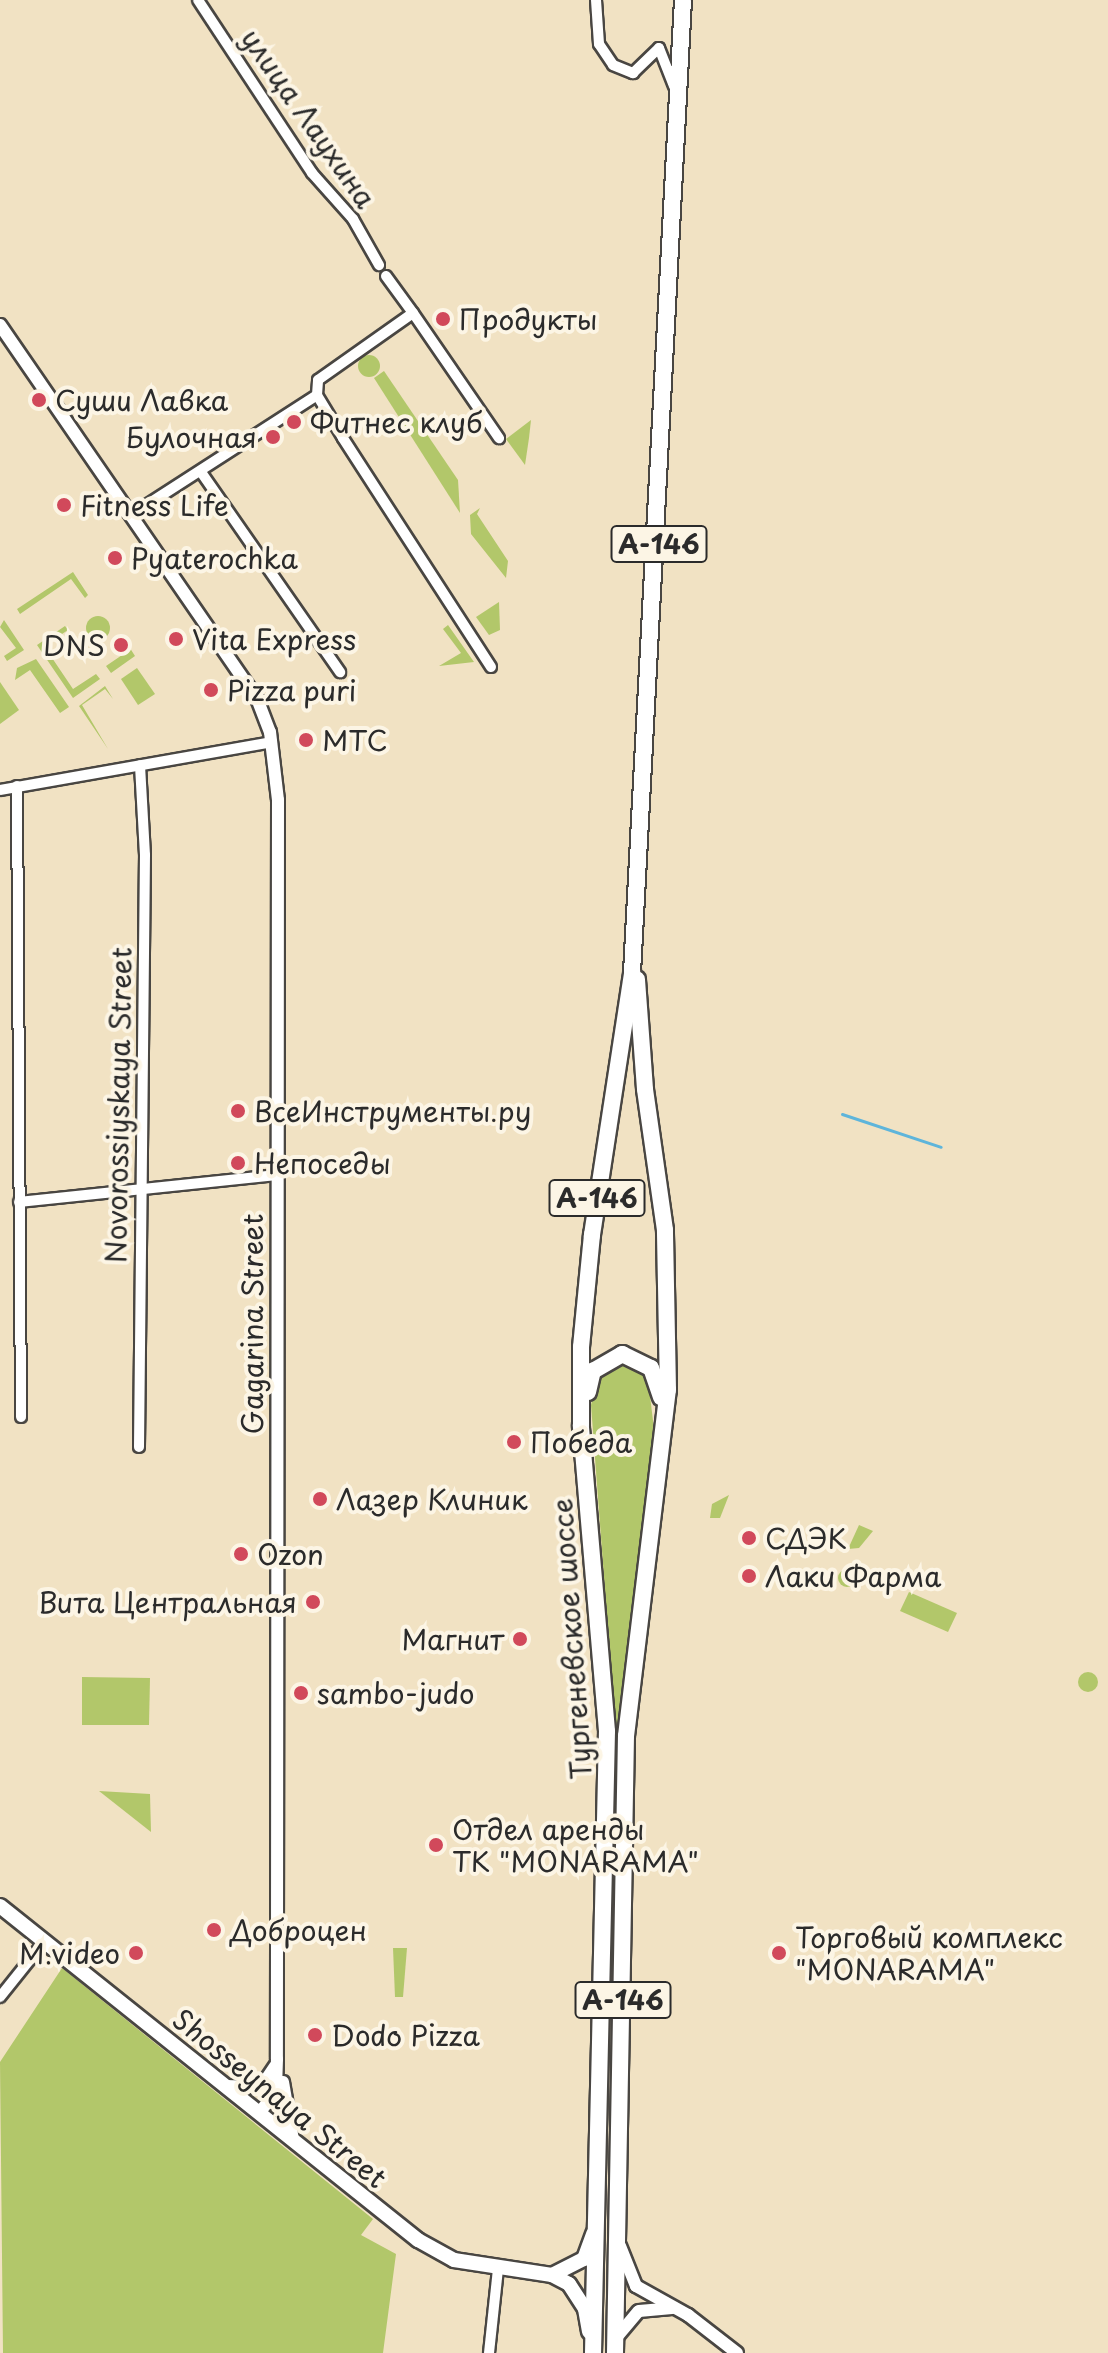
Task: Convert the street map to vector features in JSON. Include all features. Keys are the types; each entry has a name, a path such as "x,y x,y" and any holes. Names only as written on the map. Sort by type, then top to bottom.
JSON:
{"highway":[{"name":"А-146","path":"634,973 675,90 683,0"},
{"name":"А-146","path":"634,973 689,0"},
{"name":"Тургеневское шоссе","path":"615,2346 626,1736 666,1420 665,1230 645,1089 634,973"},
{"name":"Тургеневское шоссе","path":"593,2353 600,2188 607,1731 581,1425 581,1347 592,1235 634,973"},
{"name":"А-146","path":"581,1425 593,1371 606,1359 622,1354 651,1368 666,1420"}],"main road":[{"name":"Shosseynaya Street","path":"0,1906 418,2240 454,2260 552,2275"},
{"path":"552,2275 584,2259 600,2188"},
{"path":"552,2275 569,2284 580,2298 593,2353"}],"street":[{"name":"улица Лаухина","path":"198,0 312,173 353,219 379,265"},
{"path":"596,0 599,44 613,65 633,73 659,48 675,90"},
{"path":"386,276 499,438"},
{"path":"413,313 318,380 317,395 491,667"},
{"name":"Gagarina Street","path":"0,325 258,701 272,742 278,800 277,2059 276,2092 259,2113"},
{"path":"131,515 317,395"},
{"path":"201,472 340,672"},
{"path":"0,790 272,742"},
{"name":"Novorossiyskaya Street","path":"139,1447 145,855 140,765"},
{"path":"17,786 21,1417"},
{"path":"19,1202 277,1175"},
{"path":"0,1997 44,1942"},
{"path":"226,2086 261,2087 277,2059"},
{"path":"277,2059 293,2140"},
{"path":"618,2240 632,2281 737,2353"},
{"path":"489,2353 498,2269"},
{"path":"615,2346 639,2311 675,2308"}],"green space":[{"path":"369,355 377,358 380,366 377,374 369,377 361,374 358,366 361,358"},
{"path":"384,371 458,480 460,513 374,378"},
{"path":"531,420 529,438 525,465 506,439"},
{"path":"480,508 477,514 508,561 506,578 471,534 470,515"},
{"path":"73,572 88,595 85,598 71,579 20,614 17,609"},
{"path":"499,602 500,630 489,635 476,617"},
{"path":"98,616 107,619 110,628 107,637 98,640 89,637 86,628 89,619"},
{"path":"4,620 24,650 7,661 4,656 16,648 0,627"},
{"path":"448,625 474,662 439,666 461,653 443,629"},
{"path":"65,626 68,630 44,646 73,689 96,674 100,679 73,698 37,645"},
{"path":"121,634 135,656 111,673 106,666 128,651"},
{"path":"36,659 69,707 60,713 30,670 15,680 17,668"},
{"path":"137,668 155,694 138,705 121,679"},
{"path":"0,682 19,710 0,724"},
{"path":"105,686 113,699 105,689 82,705 108,749 79,706"},
{"path":"622,1358 647,1371 654,1429 616,1736 591,1405 599,1373"},
{"path":"729,1495 720,1518 710,1518 712,1504"},
{"path":"859,1525 873,1531 859,1548 848,1549"},
{"path":"843,1569 851,1569 856,1578 854,1585 843,1587 838,1582 838,1574"},
{"path":"909,1592 957,1613 948,1632 900,1611"},
{"path":"1088,1672 1095,1675 1098,1682 1095,1689 1088,1692 1081,1689 1078,1682 1081,1675"},
{"path":"82,1677 150,1678 149,1725 82,1725"},
{"path":"99,1791 150,1794 151,1832"},
{"path":"393,1948 407,1948 403,1997 395,1997"},
{"path":"62,1968 373,2219 361,2235 396,2254 383,2353 3,2353 0,2062"}],"waterway":[{"path":"842,1114 941,1147"}],"place":[{"name":"Продукты","path":"443,319"},
{"name":"Суши Лавка","path":"39,400"},
{"name":"Фитнес клуб","path":"294,422"},
{"name":"Булочная","path":"273,437"},
{"name":"Fitness Life","path":"64,505"},
{"name":"Pyaterochka","path":"115,558"},
{"name":"Vita Express","path":"176,639"},
{"name":"DNS","path":"121,645"},
{"name":"Pizza puri","path":"211,690"},
{"name":"МТС","path":"306,740"},
{"name":"ВсеИнструменты.ру","path":"238,1111"},
{"name":"Непоседы","path":"238,1163"},
{"name":"Победа","path":"514,1442"},
{"name":"Лазер Клиник","path":"320,1499"},
{"name":"СДЭК","path":"749,1538"},
{"name":"Ozon","path":"241,1554"},
{"name":"Лаки Фарма","path":"749,1576"},
{"name":"Вита Центральная","path":"313,1602"},
{"name":"Магнит","path":"520,1639"},
{"name":"sambo-judo","path":"301,1693"},
{"name":"Отдел аренды ТК \"MONARAMA\"","path":"436,1845"},
{"name":"Доброцен","path":"214,1930"},
{"name":"M.video","path":"136,1953"},
{"name":"Торговый комплекс \"MONARAMA\"","path":"779,1953"},
{"name":"Dodo Pizza","path":"315,2035"}]}
